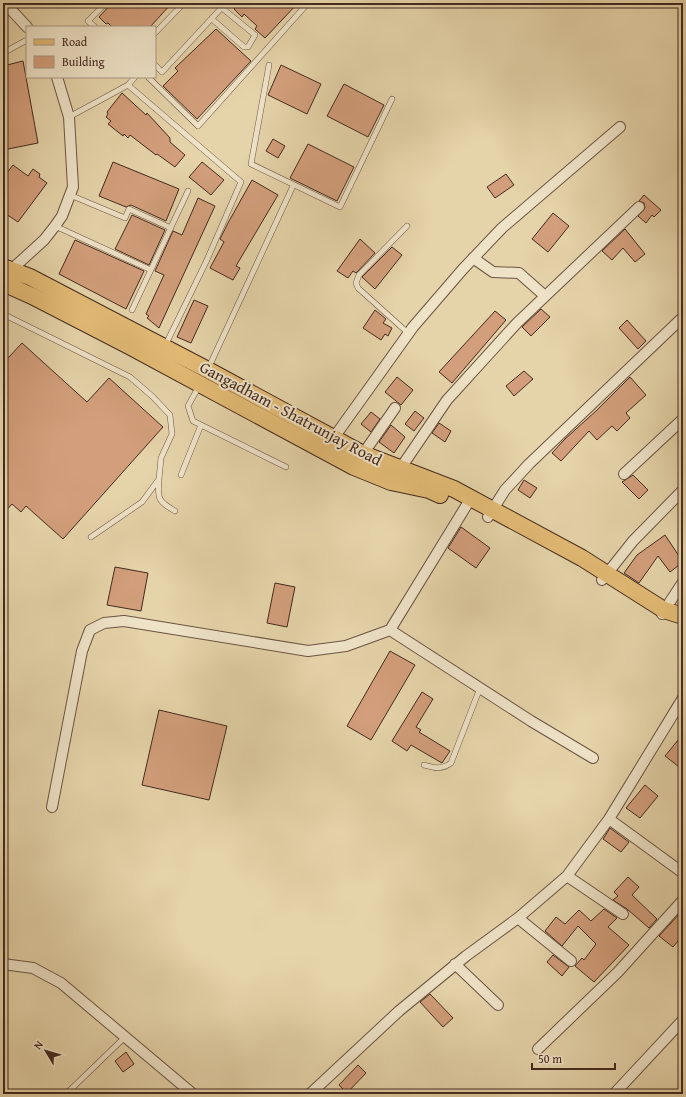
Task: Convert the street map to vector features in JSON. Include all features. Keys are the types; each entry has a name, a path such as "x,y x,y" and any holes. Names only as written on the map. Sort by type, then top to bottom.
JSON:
{"main road":[{"name":"Gangadham - Shatrunjay Road","path":"5,276 30,277 208,370 329,445 354,467 391,482 429,490 469,502"},
{"name":"Gangadham - Shatrunjay Road","path":"5,276 50,305 199,385 329,445 363,454 454,489 469,502 580,565 605,577 662,613 683,624"},
{"name":"Gangadham - Shatrunjay Road","path":"662,613 683,616"}],"street":[{"path":"5,3 26,26"},
{"path":"5,276 44,240 55,226 62,216 73,187 69,117 57,78"},
{"path":"329,445 408,333 473,258 502,228 620,127"},
{"path":"391,482 447,400 517,323 639,207"},
{"path":"473,258 493,272 519,273 545,296"},
{"path":"490,514 505,490 529,464 683,317"},
{"path":"199,385 208,370"},
{"path":"363,454 396,408"},
{"path":"624,474 683,419"},
{"path":"605,577 633,541 683,490"},
{"path":"52,807 82,651 90,630 104,623 124,622 308,651 346,646 390,630 469,502"},
{"path":"662,613 683,582"},
{"path":"390,630 531,721 593,758"},
{"path":"310,1094 399,1011 456,964 518,918 567,876 609,819 683,698"},
{"path":"609,819 683,873"},
{"path":"567,876 623,914"},
{"path":"538,1049 618,972 683,900"},
{"path":"518,918 571,962"},
{"path":"3,964 33,968 45,973 61,983 193,1094"},
{"path":"456,964 498,1005"},
{"path":"614,1094 683,1021"}],"lane":[{"path":"94,26 88,21 106,3"},
{"path":"156,32 184,3"},
{"path":"156,66 162,72 226,3"},
{"path":"149,78 198,126 308,3"},
{"path":"212,19 244,47 248,47 256,35 222,8"},
{"path":"3,53 26,41"},
{"path":"269,65 251,164 340,208 392,99"},
{"path":"69,117 128,85 134,78"},
{"path":"128,85 240,182 206,262 164,347"},
{"path":"208,370 293,186"},
{"path":"132,310 188,191"},
{"path":"70,195 125,218 129,209 171,228"},
{"path":"55,226 151,270"},
{"path":"406,226 360,275 356,283 358,288 408,333"},
{"path":"3,314 130,377 153,397 170,415 172,434 161,458 158,494 162,503 175,511"},
{"path":"199,385 188,406 193,421 286,467"},
{"path":"181,475 201,425"},
{"path":"91,537 142,502 159,479"},
{"path":"424,766 438,769 444,768 451,762 480,688"},
{"path":"66,1094 125,1036"}],"building":[{"path":"112,3 172,3 151,26 111,26 108,23 106,24 99,17"},
{"path":"239,3 298,3 265,38 255,29 257,26 244,14 242,17 234,9"},
{"path":"216,29 251,61 197,119 163,86 178,71 175,68"},
{"path":"23,61 38,143 3,150 3,66"},
{"path":"281,65 321,84 307,114 268,95"},
{"path":"344,84 384,105 368,137 327,116"},
{"path":"122,93 146,115 147,113 170,138 170,142 185,155 175,167 157,154 156,155 130,135 128,138 124,134 123,136 108,124 111,121 106,117 108,114 107,112"},
{"path":"273,139 285,146 278,158 266,151"},
{"path":"308,144 354,167 337,201 290,178"},
{"path":"113,162 179,189 166,221 131,205 126,207 99,196"},
{"path":"202,162 224,180 211,195 189,177"},
{"path":"13,165 28,176 33,169 40,174 39,177 47,183 18,222 3,212 8,205 3,201 3,178"},
{"path":"506,174 514,185 495,198 487,187"},
{"path":"252,180 278,195 236,266 240,268 233,280 210,268 224,242 220,239"},
{"path":"644,195 661,210 654,217 652,215 646,223 638,216 645,208 644,203 639,201"},
{"path":"198,198 215,206 159,328 147,318 149,316 146,314 164,275 155,271 173,231 182,235"},
{"path":"553,213 569,226 548,252 532,239"},
{"path":"132,215 165,230 149,265 115,249"},
{"path":"625,229 645,254 635,262 623,248 612,260 602,251"},
{"path":"360,239 375,253 356,273 353,271 348,278 337,271"},
{"path":"75,240 144,271 126,309 59,274"},
{"path":"392,247 402,255 375,289 362,277"},
{"path":"194,300 208,306 191,343 177,337"},
{"path":"541,309 550,317 531,336 522,327"},
{"path":"375,310 386,319 383,323 392,328 388,336 385,334 381,340 363,328"},
{"path":"495,311 506,320 452,383 439,372"},
{"path":"627,320 646,341 638,349 619,328"},
{"path":"22,343 87,402 109,378 163,427 63,539 26,506 21,512 12,504 3,514 3,353 8,358"},
{"path":"524,371 533,379 514,396 506,386"},
{"path":"397,377 413,390 401,405 385,392"},
{"path":"630,377 646,395 626,413 630,418 617,431 612,426 597,440 589,431 561,461 552,453 565,439"},
{"path":"415,411 424,418 414,431 405,424"},
{"path":"371,412 380,419 371,432 361,424"},
{"path":"439,423 451,431 445,442 432,433"},
{"path":"391,425 405,437 394,453 379,442"},
{"path":"633,475 648,490 639,499 622,482"},
{"path":"524,480 537,488 530,498 518,490"},
{"path":"461,527 490,548 476,568 448,548"},
{"path":"665,535 683,562 670,572 658,556 639,583 624,573 637,555"},
{"path":"115,567 148,573 141,611 107,605"},
{"path":"275,583 295,587 287,627 267,623"},
{"path":"390,651 415,665 371,740 347,726"},
{"path":"422,692 433,699 416,727 421,730 419,732 450,751 442,763 411,745 407,751 392,741"},
{"path":"159,710 227,726 209,800 142,785"},
{"path":"683,734 683,770 665,756"},
{"path":"645,785 658,796 640,818 626,808"},
{"path":"610,828 629,842 621,852 603,839"},
{"path":"628,877 639,887 632,895 657,919 649,928 627,909 613,900 618,896 614,892"},
{"path":"604,909 617,918 608,927 629,945 594,982 575,966 582,958 584,960 596,944 578,926 562,946 545,931 556,917 565,924 579,910 591,921"},
{"path":"683,910 683,935 673,947 659,936"},
{"path":"553,955 569,967 562,976 547,962"},
{"path":"430,994 453,1018 443,1027 420,1002"},
{"path":"126,1052 134,1064 123,1072 115,1061"},
{"path":"358,1065 366,1073 347,1093 339,1085"}]}
